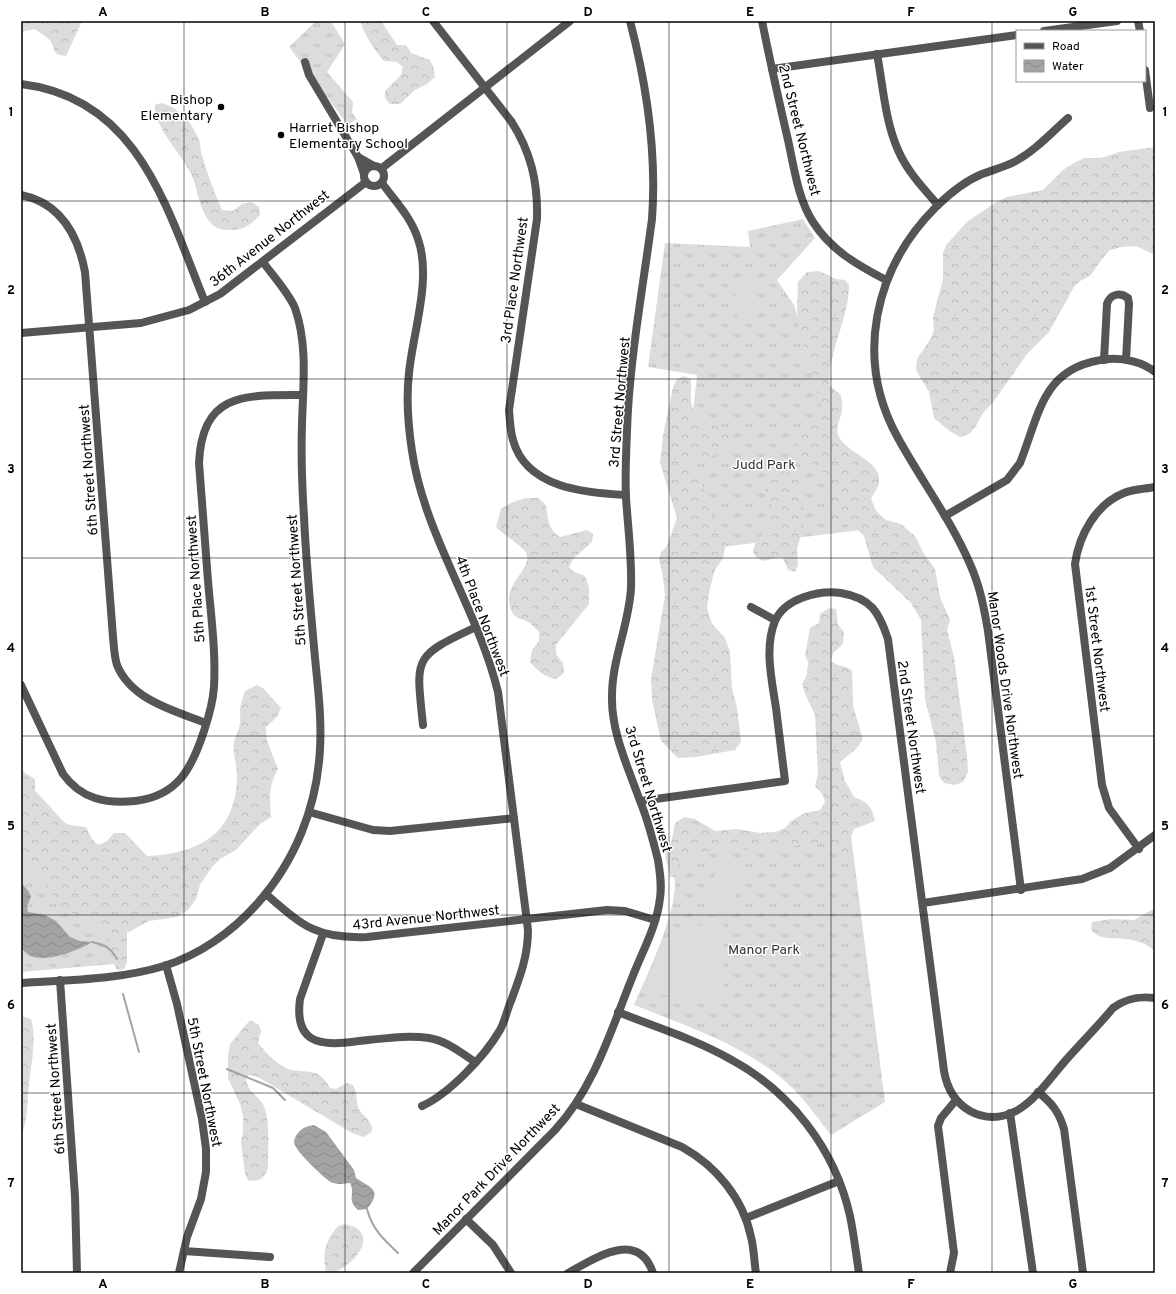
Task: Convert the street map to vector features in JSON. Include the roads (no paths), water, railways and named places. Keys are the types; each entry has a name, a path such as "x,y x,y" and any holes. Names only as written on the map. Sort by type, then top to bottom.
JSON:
{"street":[{"name":"3rd Place Northwest","path":"433,21 485,87 520,135 533,168 537,187 537,219 510,399 509,410 513,440 528,466 550,481 582,492 626,496"},
{"name":"36th Avenue Northwest","path":"21,333 90,328 156,320 189,310 220,294 263,262 346,195 365,178 368,168 378,167 570,21"},
{"name":"3rd Street Northwest","path":"618,1012 655,920 661,896 660,875 641,801 622,755 613,717 612,699 615,663 630,605 631,588 626,496 627,430 630,388 654,193 649,110 645,83 630,21"},
{"name":"2nd Street Northwest","path":"762,21 794,167 803,200 812,221 841,254 863,269 886,280"},
{"path":"1051,30 1117,21"},
{"path":"772,69 1016,35"},
{"path":"878,54 890,125 898,150 915,178 938,205"},
{"path":"305,62 309,75 358,157 365,178 371,186 377,186 382,183 384,176 378,167 358,157"},
{"path":"1146,78 1150,108"},
{"path":"21,84 52,90 80,103 112,125 129,142 144,162 163,199 205,302"},
{"name":"Manor Woods Drive Northwest","path":"1021,890 984,608 977,581 970,563 945,516 898,438 879,392 876,372 874,332 886,280 902,248 923,220 938,205 968,182 980,175 1015,162 1027,154 1068,118"},
{"name":"4th Place Northwest","path":"382,183 407,216 414,228 421,253 422,285 408,393 409,432 415,470 429,515 476,627 491,667 498,692 527,920 528,944 523,968 501,1029 474,1062 440,1097 422,1106"},
{"name":"6th Street Northwest","path":"21,195 44,203 56,211 66,221 81,252 85,272 90,328 113,637 117,664 130,683 148,698 171,710 206,723"},
{"name":"5th Street Northwest","path":"263,262 293,305 303,352 303,512 320,731 319,763 309,812 295,850 284,870 266,894"},
{"path":"1104,360 1107,304 1109,299 1119,294 1128,298 1129,304 1126,360"},
{"path":"945,516 999,486 1014,473 1024,453 1046,395 1054,383 1064,374 1077,367 1104,360 1126,360 1140,364 1155,372"},
{"name":"5th Place Northwest","path":"21,685 63,774 79,791 99,800 109,802 134,801 146,799 166,791 185,775 199,747 212,705 214,687 213,646 200,463 203,434 208,420 216,412 225,405 237,400 263,395 302,395"},
{"name":"1st Street Northwest","path":"1139,849 1109,808 1102,785 1076,564 1080,541 1084,532 1104,506 1113,498 1125,493 1155,487"},
{"name":"2nd Street Northwest","path":"775,620 785,608 796,601 826,593 850,595 860,598 878,613 888,639 946,1081 948,1088 956,1100"},
{"path":"641,801 785,781 770,658 771,636 775,620 751,607"},
{"path":"423,725 418,678 424,658 436,647 476,627"},
{"path":"309,812 373,830 390,832 514,818"},
{"path":"922,903 1021,890 1097,875 1139,849 1155,835"},
{"path":"21,983 133,973 166,965 195,953 230,930 266,894"},
{"name":"43rd Avenue Northwest","path":"266,894 298,922 323,934 343,938 367,937 616,910 655,920"},
{"path":"323,934 300,999 299,1009 301,1026 310,1038 318,1042 335,1044 404,1036 430,1038 452,1046 474,1062"},
{"name":"5th Street Northwest","path":"166,965 184,1035 206,1149 206,1172 201,1199 179,1273"},
{"name":"6th Street Northwest","path":"60,980 75,1196 77,1273"},
{"path":"950,1273 954,1253 938,1126 941,1118 956,1100 968,1110 983,1116 997,1117 1010,1114 1022,1107 1038,1092 1113,1008 1128,999 1137,997 1155,998"},
{"path":"618,1012 724,1055 751,1070 770,1085 804,1119 831,1161 839,1181 850,1215 859,1273"},
{"name":"Manor Park Drive Northwest","path":"413,1273 555,1130 576,1104 592,1076 618,1012"},
{"path":"1038,1092 1055,1108 1061,1118 1064,1129 1083,1273"},
{"path":"576,1104 682,1147 698,1156 709,1166 731,1191 746,1218 751,1236 756,1273"},
{"path":"1010,1114 1033,1273"},
{"path":"746,1218 839,1181"},
{"path":"466,1219 493,1246 511,1273"},
{"path":"568,1273 605,1254 620,1249 642,1255 648,1260 653,1273"},
{"path":"184,1252 270,1257"}],"water":[{"path":"21,882 31,897 27,906 28,912 45,915 56,921 70,937 80,941 92,942 65,954 54,957 34,957 26,953 21,946"},
{"path":"314,1125 326,1132 354,1170 356,1178 370,1187 375,1193 372,1203 367,1209 358,1210 354,1206 352,1200 352,1187 350,1183 336,1184 329,1181 310,1164 294,1144 295,1138 301,1130"}],"waterway":[{"path":"92,942 107,947 117,959"},
{"path":"123,994 139,1052"},
{"path":"227,1069 273,1088 285,1100"},
{"path":"367,1209 375,1228 383,1239 398,1253"}],"place":[{"name":"Bishop Elementary","path":"221,107"},
{"name":"Harriet Bishop Elementary School","path":"281,135"}],"park label":[{"name":"Judd Park","path":"764,464"},
{"name":"Manor Park","path":"764,949"}]}
